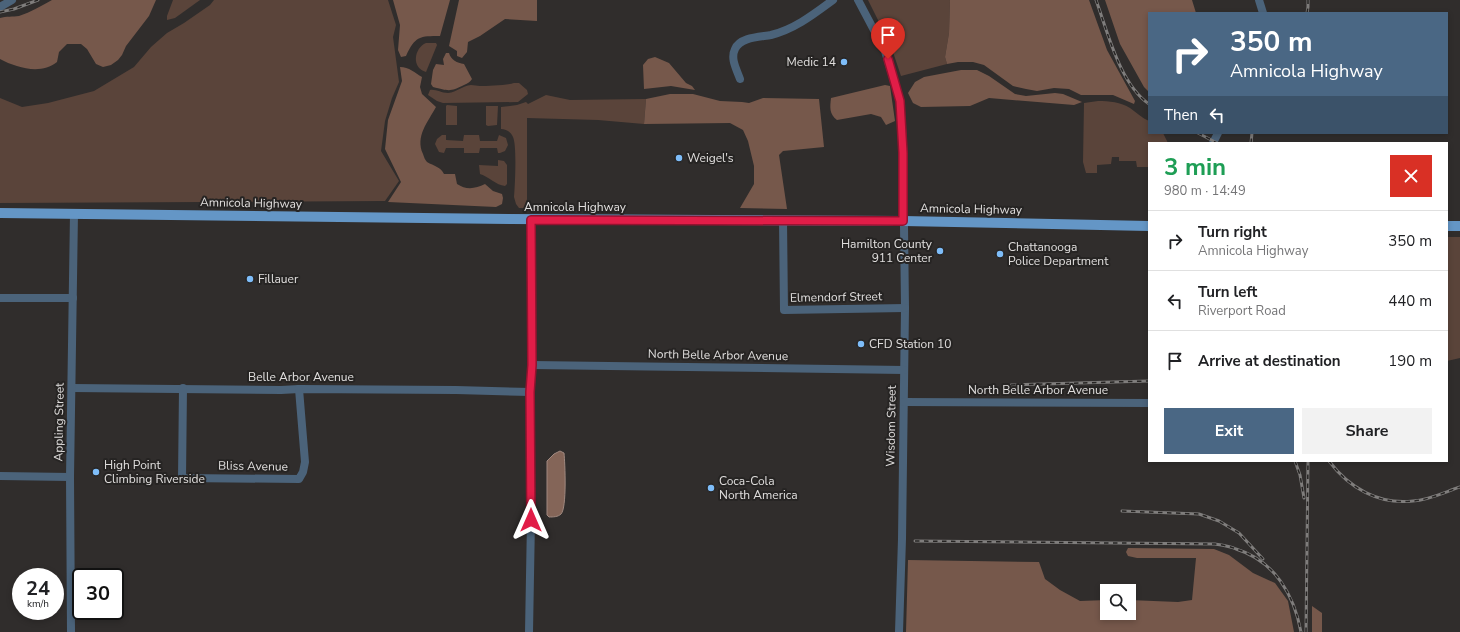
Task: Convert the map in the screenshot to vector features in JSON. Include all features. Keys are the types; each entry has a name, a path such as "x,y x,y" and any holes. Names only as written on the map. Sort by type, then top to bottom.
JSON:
{"main road":[{"name":"Amnicola Highway","path":"0,213 531,220 903,221 1148,226"},
{"path":"1448,226 1460,226"}],"street":[{"path":"0,7 12,0"},
{"path":"740,79 733,59 735,48 743,40 773,34 802,22 833,0"},
{"name":"Wisdom Street","path":"858,0 885,51 900,101 903,156 905,308 902,538 899,632"},
{"path":"1259,0 1263,12"},
{"name":"Appling Street","path":"71,632 70,477 74,213"},
{"path":"529,632 531,520 530,392 532,365 531,220"},
{"name":"Elmendorf Street","path":"783,220 784,310 905,308"},
{"path":"0,298 73,298"},
{"name":"North Belle Arbor Avenue","path":"532,365 904,370"},
{"name":"Belle Arbor Avenue","path":"72,388 280,390 299,388 530,392"},
{"name":"Bliss Avenue","path":"182,388 182,478 299,479 303,472 305,462 299,388"},
{"name":"North Belle Arbor Avenue","path":"904,402 1148,402"},
{"path":"0,476 70,477"}],"shaded area":[{"path":"52,0 156,0 149,16 126,46 122,55 111,65 103,67 96,64 87,49 81,44 67,44 59,52 57,62 44,68 29,69 0,59 0,18 19,16"},
{"path":"173,0 200,0 175,18 167,20"},
{"path":"214,0 388,0 396,25 393,37 399,82 385,121 381,151 399,181 385,201 0,203 0,98 22,107 48,103 94,91 134,67 151,47 167,33 210,5"},
{"path":"393,0 450,0 440,36 419,38 412,44 406,56 401,57 398,50 400,25"},
{"path":"459,0 537,0 537,21 505,19 480,36 468,42 467,52 462,58 457,56 457,51 449,46"},
{"path":"868,0 950,0 949,33 945,57 947,64 901,76 891,46"},
{"path":"950,0 1089,0 1107,50 1135,101 1134,104 1113,95 1081,95 1069,89 1054,88 1037,91 1026,89 1013,86 984,65 973,62 947,64 945,57 949,33"},
{"path":"1105,0 1192,0 1196,12 1148,12 1148,91 1144,87 1120,44"},
{"path":"426,43 436,43 437,45 426,72 421,70 418,66 416,58 419,49"},
{"path":"446,53 449,53 451,58 455,61 464,64 472,79 470,82 452,90 433,87 431,84 433,70 436,64 444,65 443,59"},
{"path":"655,57 669,63 686,83 692,86 695,90 671,86 644,89 643,65 648,59"},
{"path":"400,67 409,69 422,77 420,87 422,94 436,107 421,135 421,147 426,161 439,168 444,174 455,174 457,184 460,186 471,188 485,184 493,191 502,194 502,204 496,207 388,202 401,182 385,149 388,120 402,81"},
{"path":"961,70 977,70 989,76 1015,94 1026,96 1055,93 1063,94 1082,102 1074,105 989,98 970,106 921,107 913,103 908,93 915,82 924,77"},
{"path":"519,83 527,90 528,94 518,102 443,103 428,95 430,90 448,93 471,85 487,86"},
{"path":"885,85 890,86 895,121 886,125 881,117 871,114 837,120 831,113 831,98"},
{"path":"670,94 693,94 720,101 749,103 763,98 819,99 824,147 783,151 779,155 787,209 740,208 754,184 754,166 748,141 743,130 730,123 644,124 646,99"},
{"path":"546,95 570,100 646,99 644,124 598,120 527,118 527,199 526,206 524,208 519,208 514,197 514,141 510,132 501,129 501,107 526,102 528,104"},
{"path":"1106,101 1123,104 1148,120 1148,134 1164,134 1168,142 1148,142 1148,167 1137,167 1136,161 1119,161 1119,157 1112,157 1111,164 1097,165 1097,173 1086,173 1083,162 1084,103"},
{"path":"447,105 457,106 457,125 446,125"},
{"path":"486,106 498,106 497,125 486,125"},
{"path":"442,135 446,135 446,140 463,141 464,135 479,135 480,141 497,141 499,135 506,138 508,145 505,151 500,153 498,153 497,148 480,148 479,153 464,153 464,148 446,148 444,153 439,152 435,144 437,139"},
{"path":"498,160 504,161 507,165 507,184 505,186 480,174 479,165 498,166"},
{"path":"1448,237 1460,237 1460,358 1448,361"},
{"path":"560,451 564,453 565,466 563,510 561,514 557,516 549,517 547,515 547,461 554,454"},
{"path":"1128,548 1214,549 1229,555 1253,573 1275,583 1288,601 1294,632 906,632 908,560 1039,562 1045,579 1060,590 1080,601 1100,600 1100,620 1136,620 1136,600 1178,602 1192,600 1196,558 1137,558 1128,556 1126,552"},
{"path":"1312,606 1322,613 1322,632 1312,632"}],"railway":[{"path":"0,12 14,9 38,0"},
{"path":"1096,0 1110,42 1123,71 1130,84 1148,103"},
{"path":"1307,12 1308,0"},
{"path":"1200,134 1215,142"},
{"path":"1251,142 1252,134"},
{"path":"1011,385 1148,381"},
{"path":"1295,462 1300,475 1304,498"},
{"path":"1306,632 1308,462"},
{"path":"1330,462 1337,471 1355,487 1366,493 1388,500 1400,502 1419,500 1460,487"},
{"path":"1122,511 1199,514 1219,521 1239,533 1263,559"},
{"path":"915,541 1215,544 1229,546 1250,554 1272,571 1288,593 1298,618 1301,632"}],"place":[{"name":"Medic 14","path":"844,62"},
{"name":"Weigel's","path":"679,158"},
{"name":"Hamilton County 911 Center","path":"940,251"},
{"name":"Chattanooga Police Department","path":"1000,254"},
{"name":"Fillauer","path":"250,279"},
{"name":"CFD Station 10","path":"861,344"},
{"name":"High Point Climbing Riverside","path":"96,472"},
{"name":"Coca-Cola North America","path":"711,488"}],"route":[{"path":"531,520 531,220 903,221 904,185 900,101 888,59"}]}
